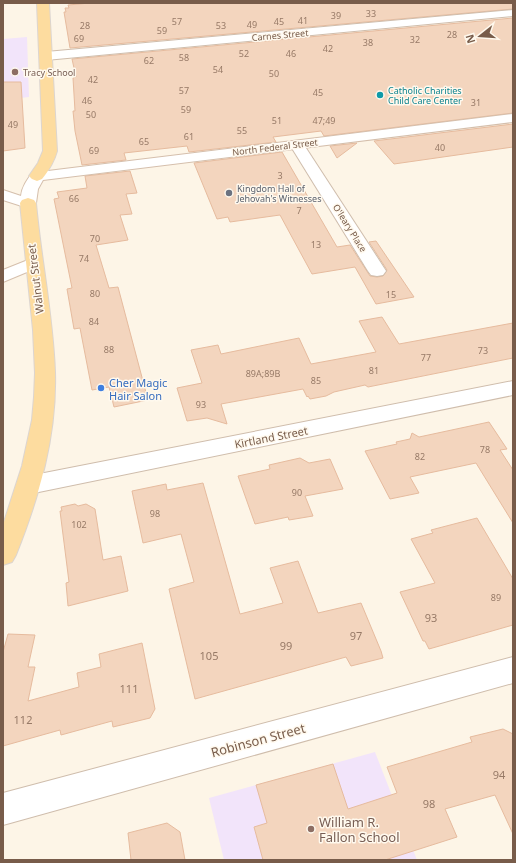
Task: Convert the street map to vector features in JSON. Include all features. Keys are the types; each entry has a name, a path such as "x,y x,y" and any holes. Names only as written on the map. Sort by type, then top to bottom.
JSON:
{"main road":[{"name":"Walnut Street","path":"37,176 46,163 50,151 43,3"},
{"name":"Walnut Street","path":"3,555 23,505 29,485 39,438 45,380 28,203"}],"street":[{"name":"Carnes Street","path":"46,56 513,13"},
{"name":"North Federal Street","path":"37,176 513,118"},
{"name":"O'leary Place","path":"297,145 377,271"},
{"name":"Walnut Street","path":"28,203 30,189 37,176"},
{"path":"3,195 28,203"},
{"path":"3,277 33,263"},
{"name":"Kirtland Street","path":"29,485 513,388"},
{"name":"Robinson Street","path":"3,809 513,670"}],"shaded area":[{"name":"Tracy School","path":"27,37 29,97 3,100 3,39"},
{"name":"William R. Fallon School","path":"375,752 417,860 224,860 209,798"}],"building":[{"path":"90,3 513,3 513,9 70,48 64,12 66,12 65,8 69,8 68,5"},
{"path":"513,18 513,113 324,136 321,131 273,137 276,142 189,152 187,146 124,153 126,160 82,165 75,131 73,111 75,111 73,78 76,77 72,59"},
{"path":"3,82 21,82 25,148 3,151"},
{"path":"513,124 513,147 394,164 374,141"},
{"path":"357,143 337,158 330,146"},
{"path":"282,152 337,247 350,245 370,276 377,277 383,276 387,270 369,242 376,241 414,297 376,304 355,267 312,274 280,215 230,222 228,217 217,219 194,163"},
{"path":"130,171 137,193 126,194 132,214 120,215 128,240 96,245 109,288 118,287 148,400 114,407 109,387 92,390 80,328 74,329 67,289 72,288 54,199 59,198 57,192 87,188 85,176"},
{"path":"382,317 399,344 513,323 513,358 368,387 365,385 310,399 308,396 307,397 303,389 221,404 227,424 207,418 187,421 177,388 202,383 191,350 218,345 221,354 299,338 311,364 376,352 359,321"},
{"path":"489,422 507,449 500,450 513,470 513,523 476,463 410,477 419,493 390,499 365,451 397,444 396,442 410,439 412,433 419,437"},
{"path":"300,458 309,463 330,459 343,489 305,496 313,516 289,520 288,517 255,524 238,476 270,469 269,465"},
{"path":"203,483 240,614 283,603 270,568 298,561 318,613 361,603 383,658 351,666 346,657 195,699 169,589 194,582 181,534 143,543 132,491 166,484 167,490"},
{"path":"75,504 78,506 86,504 95,509 103,560 121,556 128,591 68,606 66,583 69,582 60,511 62,511 61,507"},
{"path":"477,518 513,579 513,625 429,649 425,641 423,641 400,592 435,583 411,539 433,533 431,530"},
{"path":"8,634 35,635 28,667 35,667 28,701 79,687 77,673 101,667 99,654 142,643 155,709 150,718 113,727 112,721 61,735 60,730 3,746 3,652"},
{"path":"503,729 513,734 513,834 495,795 445,809 457,837 385,860 263,860 254,827 267,823 256,785 333,764 348,809 397,793 387,767 472,742 470,737"},
{"path":"167,823 180,832 185,860 131,860 128,833"}],"place":[{"name":"Tracy School","path":"15,72"},
{"name":"Catholic Charities Child Care Center","path":"380,95"},
{"name":"Kingdom Hall of Jehovah's Witnesses","path":"229,193"},
{"name":"Cher Magic Hair Salon","path":"101,388"},
{"name":"William R. Fallon School","path":"311,829"}]}
